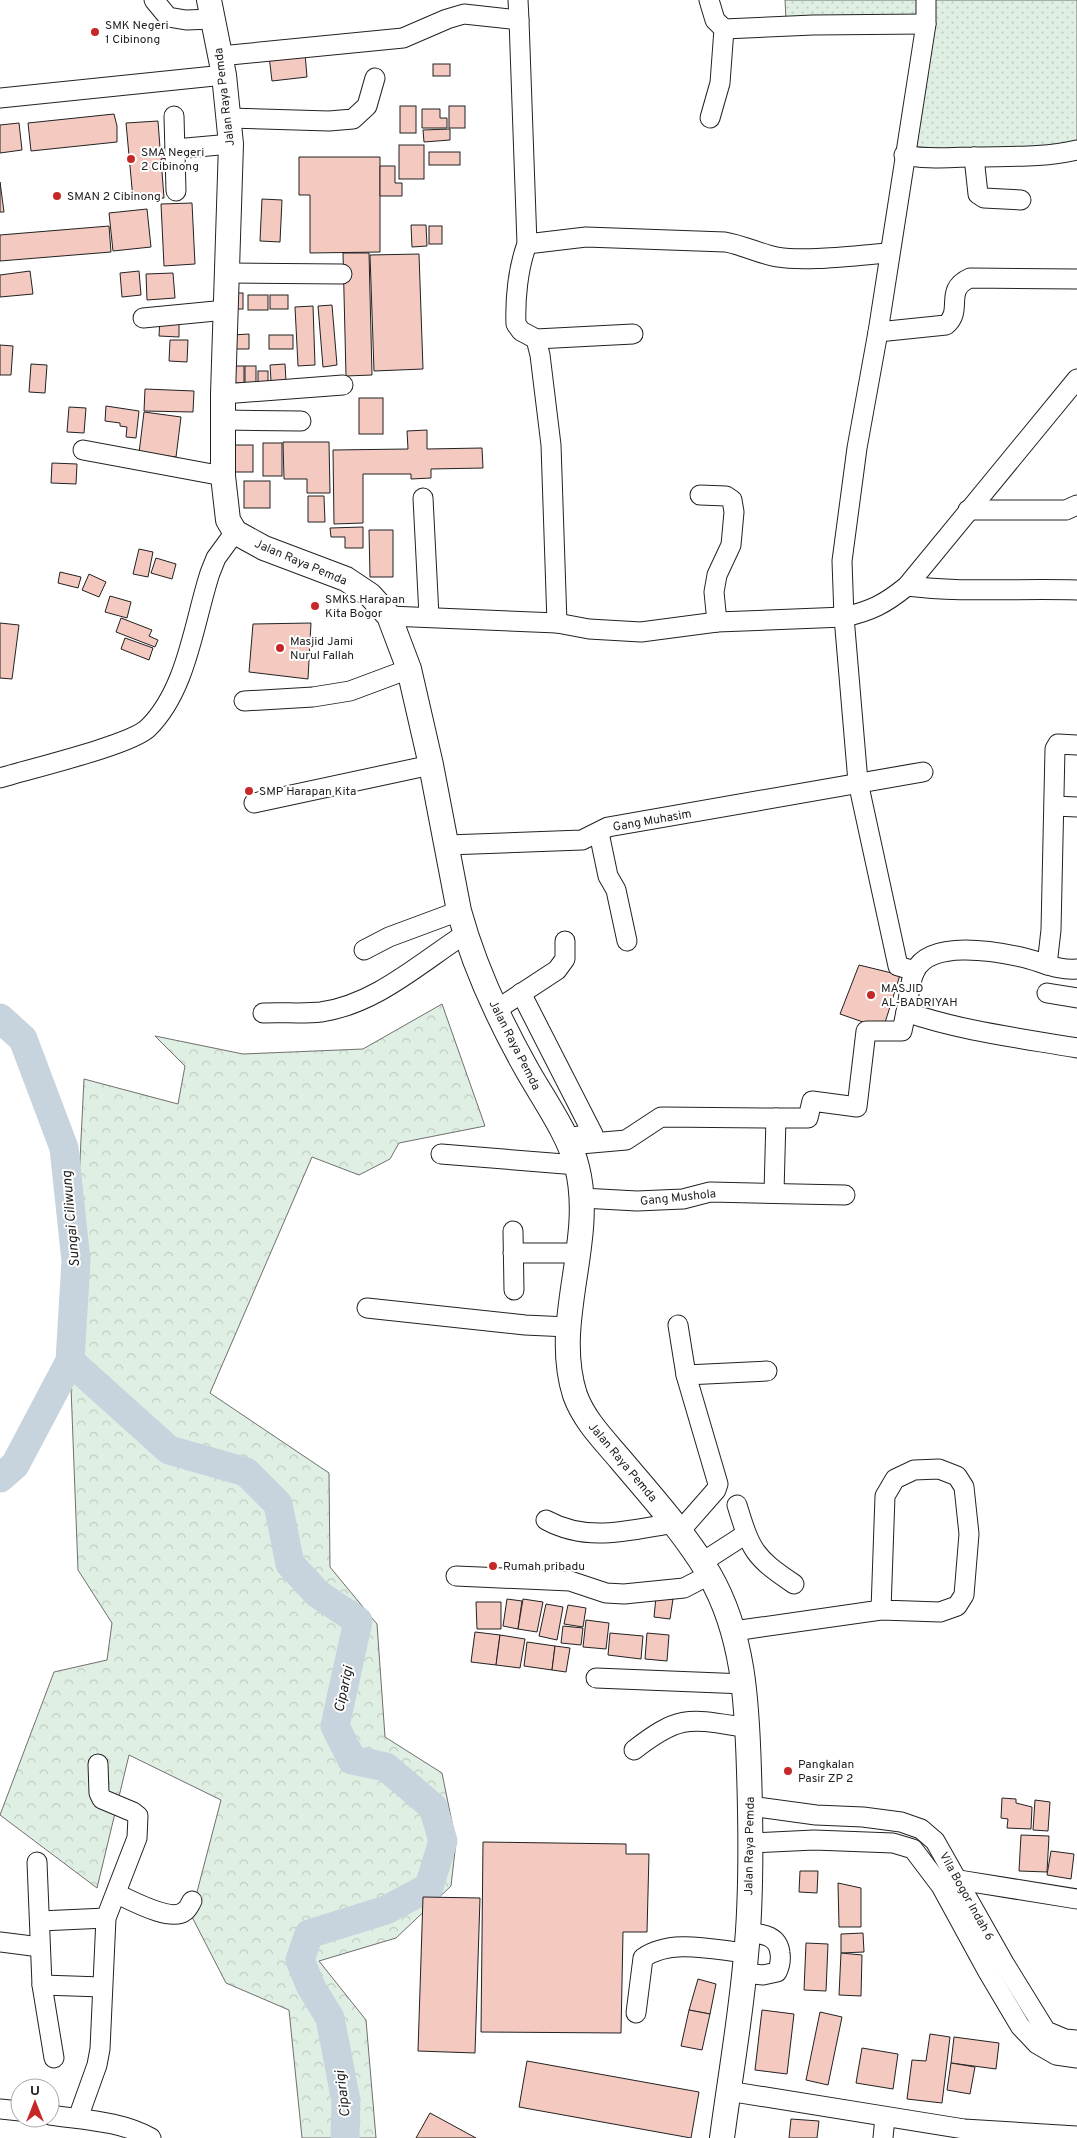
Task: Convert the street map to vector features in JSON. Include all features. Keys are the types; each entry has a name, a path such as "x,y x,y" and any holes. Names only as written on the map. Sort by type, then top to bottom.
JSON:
{"main road":[{"name":"Jalan Raya Pemda","path":"211,10 222,65 231,144 223,394 223,476 228,520 235,532 264,548 346,580 370,595 389,616 409,669 431,765 458,911 465,934 479,974 496,1010 570,1149 582,1198 568,1327 568,1360 574,1393 583,1416 677,1527 705,1569 734,1631 745,1684 748,1728 750,1843 746,1952 722,2138"}],"street":[{"path":"154,0 168,17 186,20 211,10"},
{"path":"518,0 527,244 523,255 517,291 516,324 521,331 536,339 633,334"},
{"path":"709,0 709,7 715,20 724,28 926,24"},
{"path":"915,971 898,966 877,860 858,782 844,617 842,561 857,448 878,332 904,155 926,24 926,0"},
{"path":"0,98 403,38 448,18 464,14 518,20"},
{"path":"710,118 720,83 724,28"},
{"path":"228,118 329,122 353,119 368,106 375,78"},
{"path":"174,116 176,191"},
{"path":"175,149 231,144"},
{"path":"904,155 974,157 1060,153 1077,150"},
{"path":"974,157 978,194 984,198 1021,200"},
{"path":"527,244 586,236 725,242 746,246 776,256 793,258 889,253"},
{"path":"227,273 342,274"},
{"path":"878,332 946,326 954,316 955,290 960,282 970,278 1077,279"},
{"path":"143,318 226,310"},
{"path":"536,339 552,445 557,624"},
{"path":"389,616 428,616 557,624 589,629 641,632 717,622 844,617 880,606 907,586 1077,379"},
{"path":"223,394 343,385"},
{"path":"223,420 301,421"},
{"path":"83,450 223,476"},
{"path":"700,495 726,496 732,500 734,512 731,545 717,575 714,592 717,622"},
{"path":"423,498 428,616"},
{"path":"968,510 1066,510 1077,505"},
{"path":"0,778 126,740 148,729 164,707 182,673 210,573 216,558 235,532"},
{"path":"907,586 954,590 1020,588 1077,590"},
{"path":"244,701 313,697 350,691 409,669"},
{"path":"1047,965 1051,930 1055,749 1058,744 1077,745"},
{"path":"254,804 431,765"},
{"name":"Gang Muhasim","path":"447,845 582,840 608,828 858,782 923,772"},
{"path":"1055,806 1077,807"},
{"path":"599,833 608,876 616,890 627,941"},
{"path":"364,950 389,937 458,911"},
{"path":"263,1013 321,1012 360,1001 396,982 429,957 465,934"},
{"path":"496,1010 557,970 565,959 565,941"},
{"path":"441,1154 570,1149 626,1140 661,1117 808,1118 812,1101 857,1107 866,1031 902,1032 915,971 928,957 939,952 958,950 1022,957 1047,965 1077,969"},
{"path":"521,993 592,1134 570,1149"},
{"path":"1047,993 1077,998"},
{"path":"906,1012 923,1018 992,1033 1077,1048"},
{"path":"774,1192 776,1118"},
{"name":"Gang Mushola","path":"582,1198 637,1201 683,1199 710,1192 845,1195"},
{"path":"513,1231 514,1290"},
{"path":"513,1253 577,1253"},
{"path":"368,1308 525,1325 568,1327"},
{"path":"546,1520 571,1532 596,1534 677,1527 716,1490 718,1484 686,1375 678,1325"},
{"path":"686,1375 767,1371"},
{"path":"734,1631 881,1610 940,1612 957,1606 964,1595 969,1534 964,1487 957,1476 939,1469 914,1470 895,1479 885,1496 881,1610"},
{"path":"737,1505 750,1545 764,1564 794,1584"},
{"path":"456,1576 570,1581 606,1593 624,1594 684,1588 746,1534"},
{"path":"596,1678 745,1684"},
{"path":"634,1750 661,1729 687,1720 748,1728"},
{"path":"78,2118 97,2065 100,2049 106,1918 138,1838 138,1816 102,1799 99,1793 98,1764"},
{"name":"Vila Bogor Indah 6","path":"750,1806 816,1815 862,1817 902,1822 921,1829 936,1841 1004,1963 1046,2031 1066,2039 1077,2040"},
{"path":"861,1842 862,1817"},
{"path":"750,1843 814,1840 892,1843 913,1849 941,1886 1020,2026 1036,2044 1056,2055 1077,2058"},
{"path":"37,1862 42,1985 54,2058"},
{"path":"941,1886 959,1880 1077,1899"},
{"path":"117,1894 167,1914 180,1914 186,1911 192,1901"},
{"path":"40,1921 106,1918"},
{"path":"0,1942 40,1948"},
{"path":"636,2013 643,1958 653,1950 670,1946 746,1952"},
{"path":"988,1972 1004,1963"},
{"path":"42,1985 102,1987"},
{"path":"728,2092 885,2117 963,2134 1077,2136"},
{"path":"60,2116 137,2130 151,2138"},
{"path":"882,2138 885,2117"}],"green space":[{"path":"785,0 922,0 922,21 786,20"},
{"path":"933,0 1077,0 1077,143 1002,150 912,148"},
{"path":"442,1004 485,1126 399,1143 390,1159 359,1175 312,1157 210,1393 329,1473 330,1567 377,1624 385,1737 442,1773 456,1842 451,1886 396,1938 319,1961 366,2020 376,2138 302,2138 289,2010 226,1983 191,1915 221,1800 129,1755 97,1888 0,1815 54,1672 107,1660 112,1623 78,1570 70,1361 84,1079 178,1104 185,1066 155,1036 243,1054 363,1049"}],"building":[{"path":"305,53 307,77 272,81 269,56"},
{"path":"433,64 450,64 450,76 433,76"},
{"path":"400,106 416,106 416,133 400,133"},
{"path":"449,106 465,106 465,128 449,128"},
{"path":"422,109 440,109 440,118 447,118 447,128 422,128"},
{"path":"114,114 117,126 117,142 31,151 28,123"},
{"path":"158,121 160,148 166,148 167,158 161,159 164,198 133,199 126,123"},
{"path":"19,123 22,150 0,153 0,125"},
{"path":"450,129 450,140 424,142 423,130"},
{"path":"399,145 424,145 424,179 399,179"},
{"path":"429,152 460,152 460,165 429,165"},
{"path":"299,157 380,157 380,252 310,253 310,195 299,195"},
{"path":"380,166 395,166 395,183 402,183 402,196 380,196"},
{"path":"0,182 4,212 0,212"},
{"path":"262,199 282,200 280,242 260,241"},
{"path":"192,203 195,264 164,266 161,204"},
{"path":"147,209 151,247 113,251 109,213"},
{"path":"411,225 426,225 427,246 412,247"},
{"path":"109,226 111,252 0,261 0,235"},
{"path":"429,226 442,226 442,244 429,244"},
{"path":"343,253 369,253 372,375 346,376"},
{"path":"419,254 423,369 374,371 370,255"},
{"path":"30,271 33,294 0,297 0,275"},
{"path":"139,271 141,295 122,297 120,273"},
{"path":"173,273 175,298 147,300 146,274"},
{"path":"234,293 243,293 243,309 234,309"},
{"path":"248,295 268,295 268,310 248,310"},
{"path":"270,295 288,295 288,309 270,309"},
{"path":"332,305 337,365 323,367 318,306"},
{"path":"313,306 315,365 298,366 295,307"},
{"path":"160,318 179,319 179,337 159,336"},
{"path":"249,334 249,349 233,349 232,335"},
{"path":"269,335 293,335 293,349 269,349"},
{"path":"170,340 188,340 187,362 169,361"},
{"path":"0,345 13,346 11,375 0,375"},
{"path":"31,364 47,365 45,393 29,392"},
{"path":"285,364 286,381 271,381 270,365"},
{"path":"233,366 244,366 244,383 233,383"},
{"path":"245,366 256,366 256,383 245,383"},
{"path":"258,371 268,371 268,382 258,382"},
{"path":"145,389 194,391 193,412 144,411"},
{"path":"359,398 383,398 383,434 359,434"},
{"path":"106,406 139,411 136,438 126,437 127,427 120,426 120,423 105,421"},
{"path":"69,407 86,408 84,433 67,432"},
{"path":"144,412 181,417 176,457 139,453"},
{"path":"427,430 427,449 482,448 483,468 431,469 431,478 411,479 411,474 363,474 363,523 334,524 333,450 408,449 407,431"},
{"path":"283,442 329,442 330,493 307,493 307,479 284,479"},
{"path":"263,443 282,443 282,476 263,476"},
{"path":"230,445 253,445 253,472 230,472"},
{"path":"52,463 77,464 76,484 51,483"},
{"path":"244,481 270,481 270,508 244,508"},
{"path":"308,496 324,496 325,522 308,522"},
{"path":"363,527 363,548 345,548 345,537 331,537 330,528"},
{"path":"369,530 393,530 393,577 370,577"},
{"path":"139,549 153,552 148,577 133,574"},
{"path":"156,558 176,564 172,579 151,573"},
{"path":"60,572 81,577 78,588 58,583"},
{"path":"89,574 106,582 99,597 82,590"},
{"path":"110,596 131,602 127,618 105,612"},
{"path":"121,618 152,630 149,636 158,640 155,647 116,632"},
{"path":"0,623 19,625 12,679 0,678"},
{"name":"Masjid Jami Nurul Fallah","path":"311,623 308,679 249,672 253,624"},
{"path":"125,638 153,648 149,660 121,649"},
{"name":"MASJID AL-BADRIYAH","path":"859,965 900,975 883,1029 840,1014"},
{"path":"656,1597 673,1599 670,1619 654,1617"},
{"path":"507,1599 522,1601 518,1629 503,1626"},
{"path":"523,1599 543,1602 537,1632 518,1629"},
{"path":"476,1602 501,1602 501,1629 477,1629"},
{"path":"546,1604 563,1607 557,1640 539,1636"},
{"path":"568,1605 586,1608 583,1627 564,1624"},
{"path":"586,1620 609,1623 606,1649 583,1647"},
{"path":"563,1626 583,1628 581,1645 561,1643"},
{"path":"475,1632 500,1635 496,1665 471,1662"},
{"path":"610,1633 643,1636 641,1659 608,1655"},
{"path":"647,1633 669,1635 667,1661 645,1659"},
{"path":"500,1635 525,1639 520,1668 496,1665"},
{"path":"527,1642 555,1646 552,1670 524,1666"},
{"path":"555,1646 570,1648 566,1672 552,1670"},
{"path":"1002,1798 1016,1799 1016,1803 1032,1807 1031,1829 1007,1828 1008,1819 1001,1818"},
{"path":"1035,1800 1050,1802 1048,1831 1033,1830"},
{"path":"1021,1835 1049,1836 1047,1872 1019,1871"},
{"path":"483,1842 626,1844 626,1854 649,1854 647,1932 623,1932 621,2033 481,2032"},
{"path":"1051,1851 1074,1854 1071,1879 1047,1875"},
{"path":"800,1871 818,1871 817,1893 799,1892"},
{"path":"838,1883 861,1888 861,1927 839,1927"},
{"path":"423,1897 480,1898 475,2053 418,2051"},
{"path":"863,1933 864,1952 841,1953 841,1934"},
{"path":"806,1943 828,1944 826,1991 804,1990"},
{"path":"841,1953 862,1955 861,1996 839,1995"},
{"path":"698,1979 716,1984 710,2014 689,2010"},
{"path":"689,2010 710,2014 702,2050 681,2046"},
{"path":"762,2010 794,2014 787,2074 755,2070"},
{"path":"820,2012 842,2017 828,2085 806,2080"},
{"path":"930,2034 950,2037 942,2103 907,2099 912,2060 926,2061"},
{"path":"954,2037 999,2043 996,2069 951,2063"},
{"path":"862,2048 898,2054 893,2089 856,2083"},
{"path":"527,2061 699,2092 691,2138 519,2107"},
{"path":"951,2063 975,2067 970,2094 947,2090"},
{"path":"430,2113 476,2138 416,2138"},
{"path":"791,2119 819,2121 817,2138 789,2138"}],"waterway":[{"name":"Sungai Ciliwung","path":"0,1018 23,1039 64,1148 76,1261 70,1361 15,1465 0,1478"},
{"name":"Ciparigi","path":"70,1361 169,1450 246,1472 278,1504 290,1564 318,1594 358,1621 335,1726 352,1760 386,1767 433,1807 443,1841 429,1887 386,1910 309,1934 300,1960 311,1987 330,2018 346,2101 345,2138"}],"place":[{"name":"SMK Negeri 1 Cibinong","path":"95,32"},
{"name":"SMA Negeri 2 Cibinong","path":"131,159"},
{"name":"SMAN 2 Cibinong","path":"57,196"},
{"name":"SMKS Harapan Kita Bogor","path":"315,606"},
{"name":"Masjid Jami Nurul Fallah","path":"280,648"},
{"name":"SMP Harapan Kita","path":"249,791"},
{"name":"MASJID AL-BADRIYAH","path":"871,995"},
{"name":"Rumah pribadu","path":"493,1566"},
{"name":"Pangkalan Pasir ZP 2","path":"788,1771"}]}
